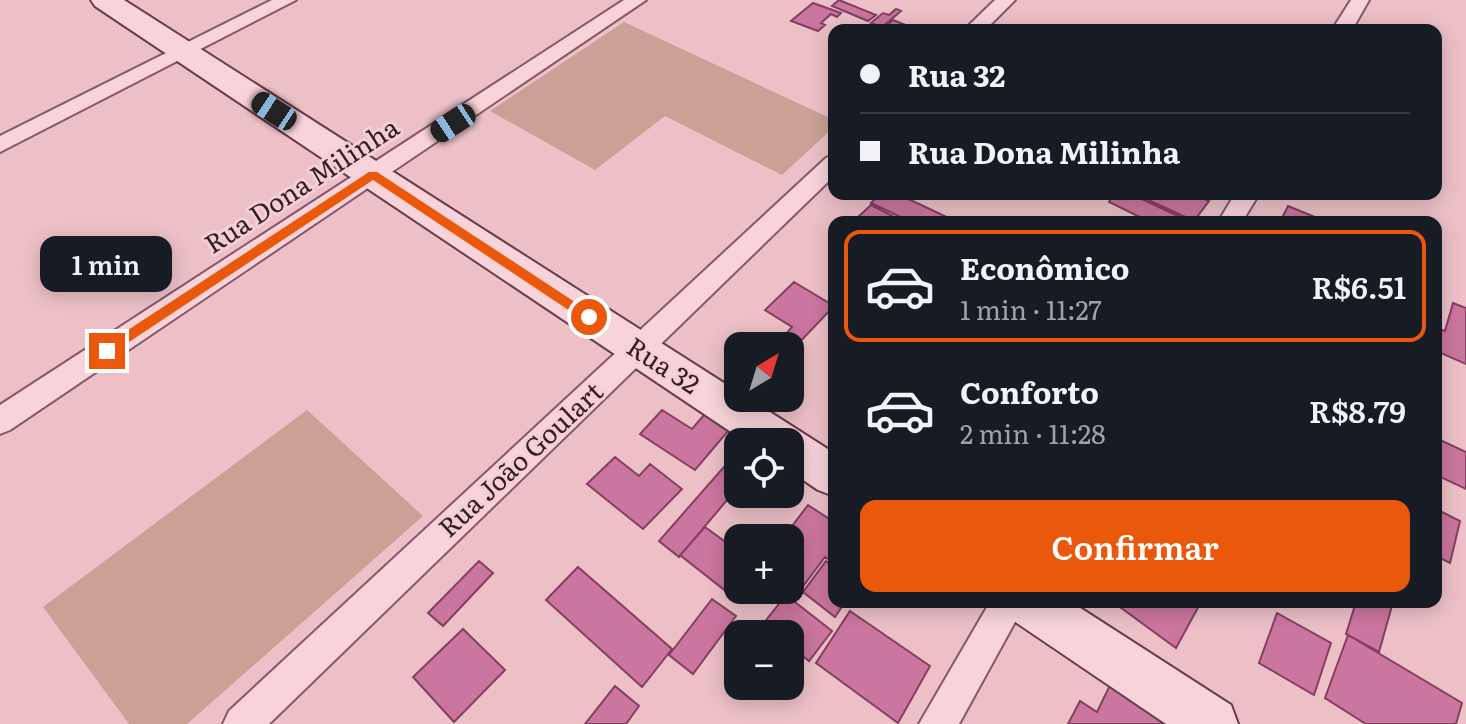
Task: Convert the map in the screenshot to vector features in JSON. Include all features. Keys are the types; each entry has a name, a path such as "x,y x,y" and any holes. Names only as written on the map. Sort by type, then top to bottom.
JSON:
{"main road":[{"name":"Rua 32","path":"105,0 759,428"},
{"path":"804,457 828,472"},
{"path":"1037,608 1212,724"}],"street":[{"path":"0,145 287,0"},
{"name":"Rua Dona Milinha","path":"0,421 637,0"},
{"path":"980,24 1006,0"},
{"path":"1346,24 1360,0"},
{"name":"Rua João Goulart","path":"242,724 828,169"},
{"path":"938,724 1006,608"}],"shaded area":[{"path":"624,22 828,117 828,133 782,175 665,116 595,170 490,111"},
{"path":"307,410 423,516 187,724 129,724 43,607"}],"building":[{"path":"839,0 876,15 868,21 832,6"},
{"path":"813,3 841,13 837,17 831,14 821,23 825,25 818,31 791,21"},
{"path":"896,9 901,11 886,24 871,23 883,13 889,15"},
{"path":"874,200 911,200 945,216 898,216 871,203"},
{"path":"1144,200 1178,216 1138,216 1109,202"},
{"path":"1148,200 1209,201 1198,216 1183,216"},
{"path":"871,205 892,216 859,216"},
{"path":"1288,206 1312,216 1283,216"},
{"path":"794,282 828,302 828,312 804,338 804,332 788,332 792,327 765,310"},
{"path":"1453,303 1466,308 1466,364 1442,354 1442,330 1445,331"},
{"path":"710,408 735,423 731,428 724,428 724,436 695,470 640,434 662,410 692,429"},
{"path":"1442,441 1466,452 1466,489 1442,478"},
{"path":"615,457 639,476 650,464 682,489 643,529 587,484"},
{"path":"724,467 724,504 679,557 659,541"},
{"path":"808,505 828,518 828,559 825,557 804,585 804,524 794,524"},
{"path":"1442,512 1460,521 1450,563 1442,559"},
{"path":"705,527 724,541 724,590 680,555"},
{"path":"479,561 493,573 443,626 428,613"},
{"path":"826,561 828,608 841,608 835,617 804,593"},
{"path":"578,567 672,649 642,687 546,600"},
{"path":"712,599 736,616 733,620 724,620 724,632 693,674 669,655"},
{"path":"779,604 798,604 832,631 809,661 804,657 804,620 766,620"},
{"path":"1121,608 1198,608 1176,648"},
{"path":"1354,608 1391,608 1379,652 1346,634"},
{"path":"850,611 930,666 898,723 816,663"},
{"path":"1277,613 1331,643 1314,695 1259,663"},
{"path":"463,629 505,670 454,722 413,677"},
{"path":"1348,635 1462,703 1456,724 1366,724 1325,698"},
{"path":"1114,677 1172,724 1068,724 1080,701 1097,712"},
{"path":"615,686 639,706 626,724 585,724"}],"route":[{"path":"107,351 373,175 589,317"}]}
